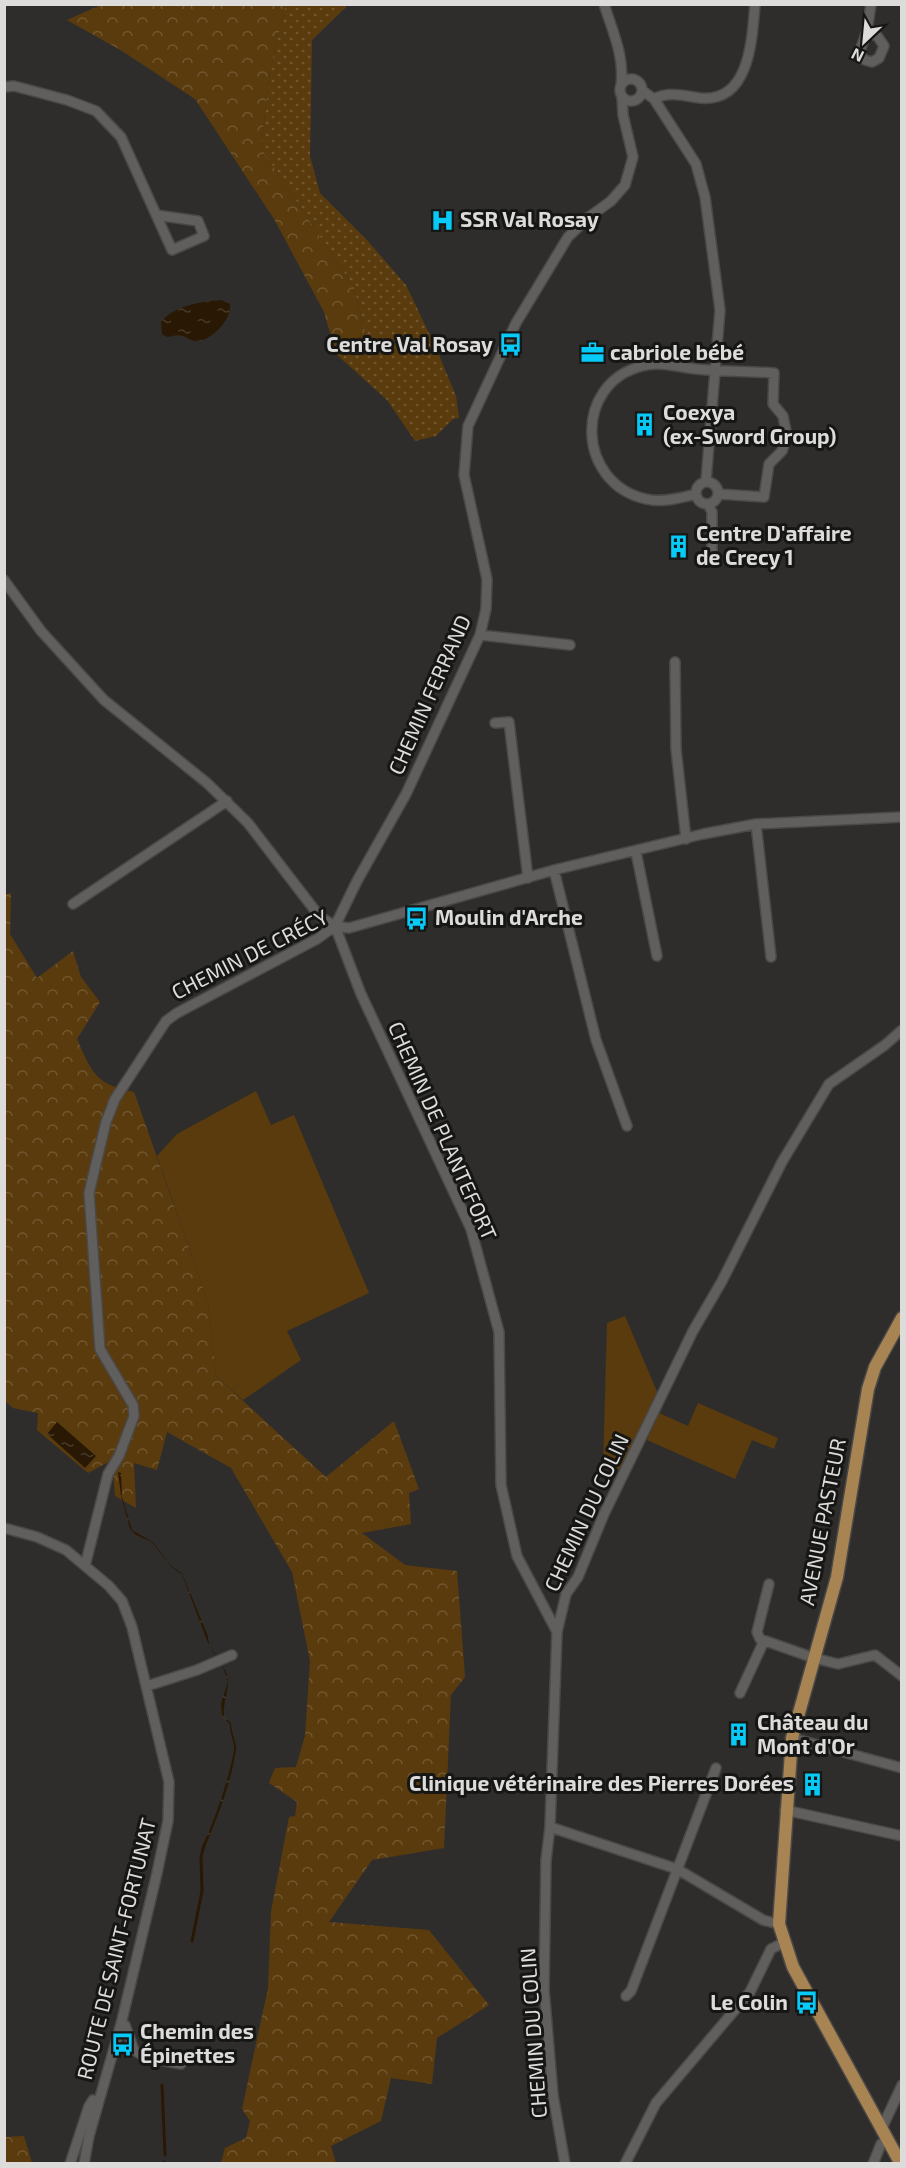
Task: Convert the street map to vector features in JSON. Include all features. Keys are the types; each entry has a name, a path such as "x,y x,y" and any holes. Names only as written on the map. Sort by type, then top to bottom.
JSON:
{"main road":[{"name":"AVENUE PASTEUR","path":"901,2163 793,1966 779,1924 785,1810 792,1738 837,1576 868,1389 875,1367 902,1318"}],"street":[{"path":"604,4 619,50 623,72 622,97 648,102 659,109"},
{"path":"654,99 664,95 716,97 734,87 748,62 755,4"},
{"path":"867,31 871,4"},
{"path":"619,50 643,91 654,99 696,164 705,197 720,310 706,481"},
{"path":"621,85 626,80 636,80"},
{"path":"4,87 14,86 57,97 96,111 121,137 156,215 172,250 204,236 198,221 156,215"},
{"path":"625,121 643,91"},
{"name":"CHEMIN FERRAND","path":"335,926 357,881 406,794 480,635 486,609 487,579 464,475 464,447 468,426 516,323 568,237 589,217 611,201 625,185 633,157 622,97"},
{"path":"696,494 647,500 624,489 607,476 598,462 590,425 597,401 608,385 629,370 655,364 715,371 735,369 774,373 773,404 783,416 787,436 782,451 769,464 764,497 719,494"},
{"path":"706,481 717,486 719,494 715,501 708,504 701,503 696,494 697,487 706,481"},
{"path":"708,504 711,512 712,559"},
{"path":"4,580 41,631 104,700 227,801 248,823 320,917 335,926"},
{"path":"480,635 570,645"},
{"path":"675,662 676,749 686,839"},
{"path":"495,723 508,722 528,878"},
{"path":"73,904 227,801"},
{"name":"CHEMIN DE CRÉCY","path":"85,1566 108,1474 134,1416 133,1405 100,1349 89,1193 106,1122 115,1099 158,1031 177,1013 317,939 335,926 349,928 554,870 756,824 902,817"},
{"path":"756,824 771,957"},
{"path":"636,852 657,956"},
{"path":"554,870 596,1040 627,1126"},
{"name":"CHEMIN DE PLANTEFORT","path":"335,926 361,994 471,1229 499,1332 501,1485 517,1556 557,1632"},
{"name":"CHEMIN DU COLIN","path":"565,2163 553,2095 544,1989 546,1860 550,1827 557,1632 566,1594 578,1577 604,1514 693,1331 722,1281 782,1162 829,1084 885,1045 902,1030"},
{"name":"ROUTE DE SAINT-FORTUNAT","path":"4,1528 54,1543 109,1586 122,1601 132,1627 169,1782 168,1821 121,2024 98,2102 84,2163"},
{"path":"769,1584 757,1632 764,1641 838,1664 875,1655 902,1676"},
{"path":"740,1693 764,1641"},
{"path":"147,1686 225,1659"},
{"path":"792,1738 902,1768"},
{"path":"626,1996 631,1991 716,1768"},
{"path":"785,1810 902,1836"},
{"path":"550,1827 677,1869 763,1920 779,1924"},
{"path":"625,2163 656,2103 750,1992 771,1949 785,1942"},
{"path":"121,2024 125,2025 134,2050 145,2057 181,2064"},
{"path":"873,2163 902,2085"},
{"path":"70,2163 89,2106 93,2100 98,2102"}],"green space":[{"path":"101,5 286,5 270,71 261,148 354,287 366,334 343,344 336,354 324,312 274,219 195,99 122,51 67,20"},
{"path":"286,5 348,5 312,40 310,156 320,193 366,239 406,285 436,348 456,396 459,418 453,419 436,436 415,441 387,400 336,354 343,344 366,334 354,287 261,148 270,71"},
{"path":"11,893 10,934 37,978 73,951 81,977 100,1002 77,1039 91,1069 103,1081 134,1092 208,1302 216,1376 326,1477 394,1421 419,1489 409,1493 411,1524 362,1533 405,1565 457,1571 465,1677 451,1695 444,1848 372,1860 329,1922 429,1930 489,2005 437,2038 432,2084 391,2078 381,2121 331,2146 336,2163 221,2163 225,2148 246,2138 250,2121 242,2109 268,1988 271,1912 289,1817 295,1816 297,1802 269,1783 275,1768 296,1767 305,1736 310,1661 292,1572 231,1468 167,1432 157,1470 134,1463 136,1508 115,1496 112,1460 88,1473 37,1430 38,1413 13,1408 5,1401 4,895"},
{"path":"256,1091 271,1125 294,1115 369,1293 287,1331 301,1360 243,1400 216,1376 208,1302 157,1156 177,1134"},
{"path":"625,1316 658,1394 623,1470 603,1467 607,1323"},
{"path":"698,1403 778,1438 774,1449 752,1440 735,1479 647,1440 659,1413 688,1426"},
{"path":"24,2136 32,2163 5,2163 5,2137"}],"water":[{"path":"221,300 230,304 228,316 220,328 208,337 196,341 180,335 167,337 162,334 161,322 173,312 196,303"},
{"path":"57,1422 96,1456 85,1468 47,1434"},
{"path":"118,1472 121,1473 122,1497 132,1530 153,1542 171,1566 182,1573 211,1647 207,1641 182,1574 171,1567 152,1542 136,1535 130,1529 121,1496"},
{"path":"228,1682 224,1717 231,1723 236,1750 219,1813 204,1850 201,1849 212,1825 234,1751 230,1724 222,1717 221,1703"}],"waterway":[{"path":"192,1941 202,1891 201,1857 204,1845"},
{"path":"162,2085 165,2155"}],"place":[{"name":"SSR Val Rosay","path":"442,220"},
{"name":"Centre Val Rosay","path":"511,345"},
{"name":"cabriole bébé","path":"592,353"},
{"name":"Coexya (ex-Sword Group)","path":"645,425"},
{"name":"Centre D'affaire de Crecy 1","path":"678,546"},
{"name":"Moulin d'Arche","path":"417,918"},
{"name":"Château du Mont d'Or","path":"739,1735"},
{"name":"Clinique vétérinaire des Pierres Dorées","path":"812,1784"},
{"name":"Le Colin","path":"806,2003"},
{"name":"Chemin des Épinettes","path":"122,2044"}]}
